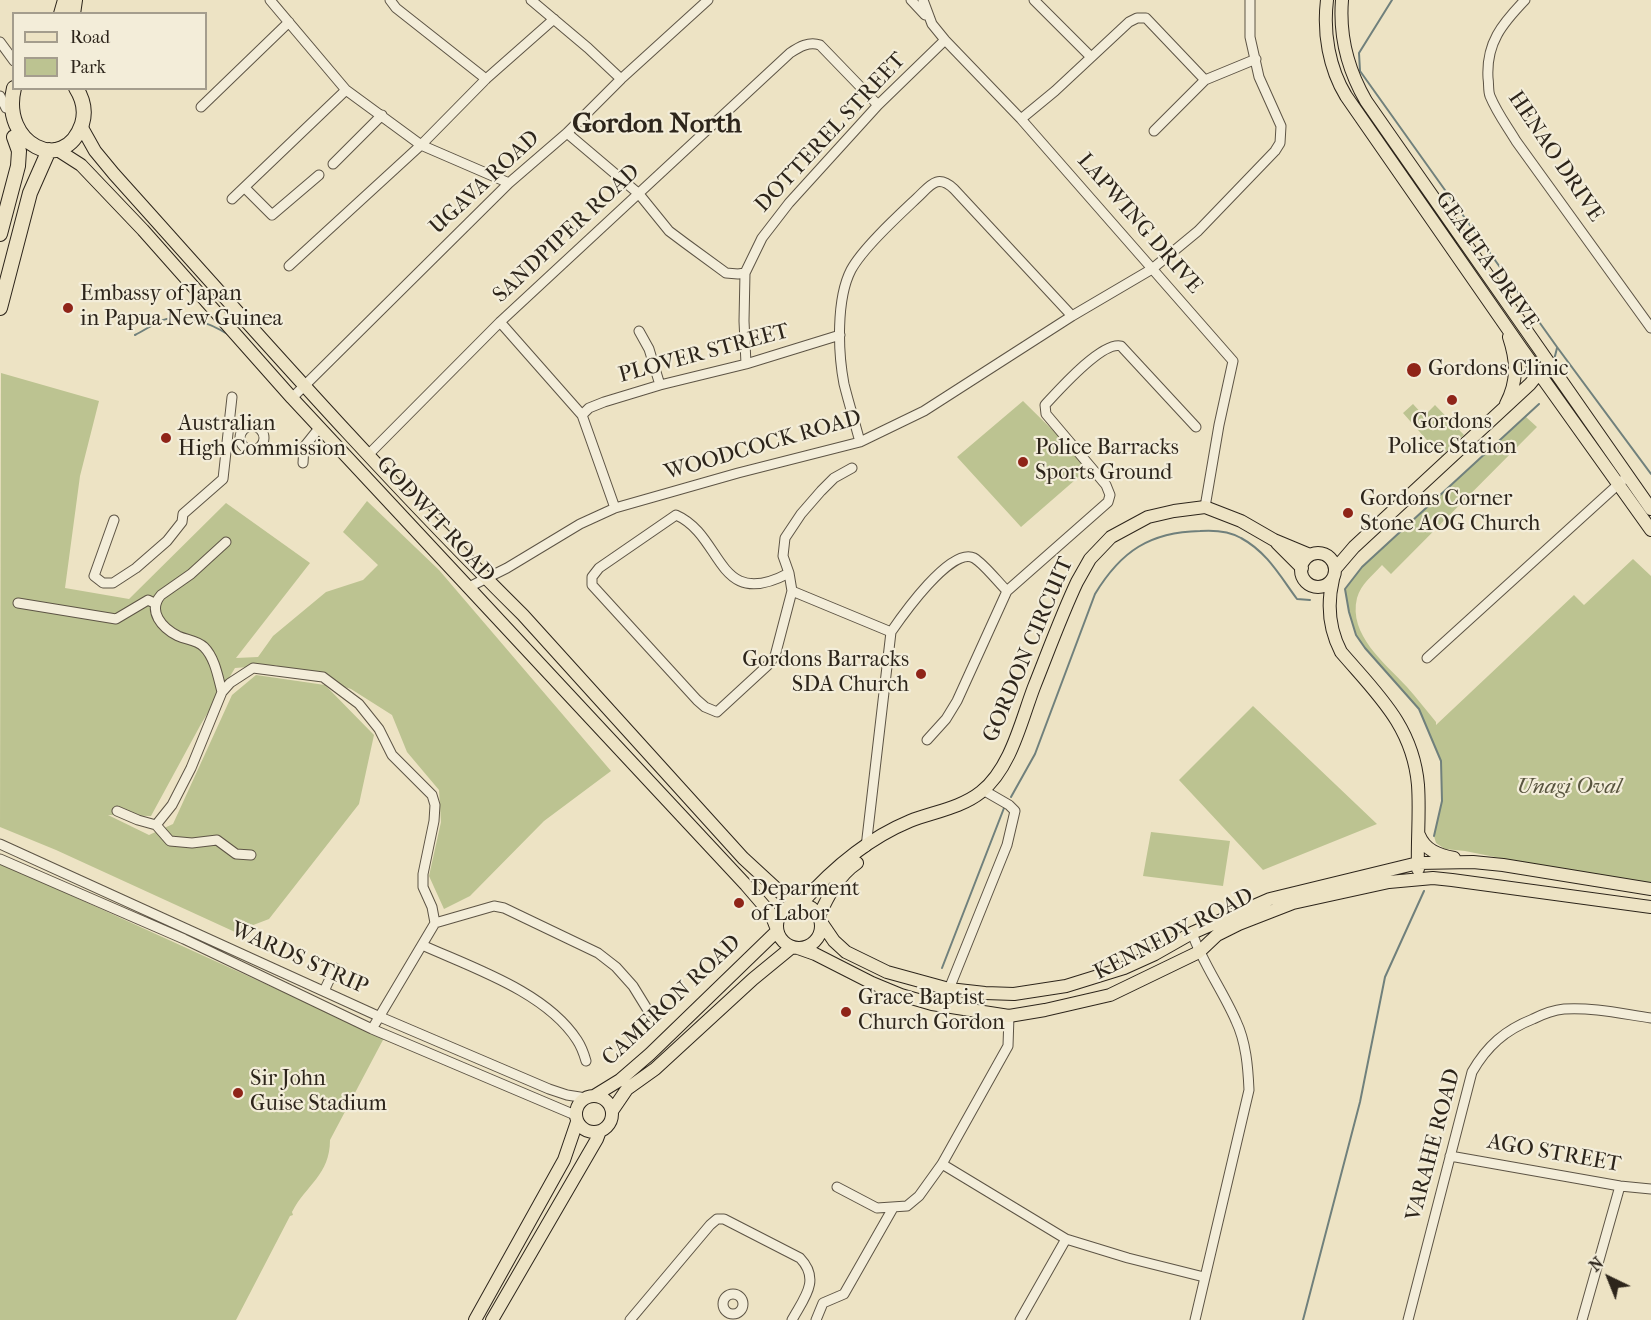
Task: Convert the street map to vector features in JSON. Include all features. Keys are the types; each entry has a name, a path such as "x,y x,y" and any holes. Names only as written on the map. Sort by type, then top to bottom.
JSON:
{"highway":[{"path":"0,234 18,166 19,151 7,121 3,102 13,90"},
{"path":"12,133 28,147 53,150 69,142 81,126 84,110 77,90"},
{"path":"0,308 30,193 53,150"}],"main road":[{"name":"GEAUTA DRIVE","path":"1327,0 1326,21 1329,51 1342,90 1506,326 1544,368 1551,387 1622,480 1651,509"},
{"name":"GEAUTA DRIVE","path":"1342,0 1341,23 1344,48 1359,88 1544,368 1622,480 1651,530"},
{"name":"GODWIT ROAD","path":"81,126 95,151 114,174 305,386 486,579 523,615 743,858 781,893 800,903"},
{"name":"GODWIT ROAD","path":"53,150 81,165 182,273 292,398 746,885 771,914 776,929"},
{"path":"1502,411 1516,374 1516,357 1506,326"},
{"path":"1312,585 1324,585 1354,548 1502,411 1544,368"},
{"path":"1530,384 1551,387"},
{"name":"GORDON CIRCUIT","path":"800,903 821,882 866,847 902,825 952,808 983,790 993,780 1010,749 1062,615 1090,559 1111,537 1148,517 1205,507 1241,521 1274,540 1310,555"},
{"name":"GORDON CIRCUIT","path":"1274,540 1302,568"},
{"path":"1326,555 1354,548"},
{"path":"1330,617 1312,585 1304,578 1302,568 1304,561 1310,555 1318,553 1331,559 1334,573 1329,594 1330,617 1341,652 1387,704 1410,747 1418,785 1419,879"},
{"path":"1418,832 1423,845 1441,856 1473,862"},
{"path":"1379,874 1393,870 1405,862 1410,856 1418,832"},
{"name":"GORDON CIRCUIT","path":"820,919 827,898 838,882 862,858 866,847"},
{"name":"KENNEDY ROAD","path":"820,919 834,941 846,952 905,978 949,989 1014,994 1066,986 1124,968 1192,933 1270,899 1332,882 1379,874 1418,863 1473,862 1503,865 1651,889"},
{"name":"KENNEDY ROAD","path":"795,948 815,954 901,995 932,1004 1009,1016 1110,995 1199,952 1217,935 1239,924 1285,905 1355,888 1433,878 1510,886 1558,895 1651,907"},
{"path":"800,903 814,909 820,919 821,928 816,941 804,948 795,948 784,942 776,929 780,914 784,909 800,903"},
{"name":"CAMERON ROAD","path":"590,1097 620,1080 650,1054 776,929"},
{"name":"CAMERON ROAD","path":"612,1111 627,1089 655,1069 753,979 795,948"},
{"path":"475,1320 564,1160 579,1103 590,1097 605,1100 612,1111 609,1124 600,1131 589,1132 580,1126 576,1118"},
{"path":"492,1320 597,1140 600,1131"}],"street":[{"path":"270,0 346,90 421,145 509,183"},
{"path":"390,0 396,8 486,79"},
{"path":"531,0 621,79"},
{"name":"UGAVA ROAD","path":"292,398 509,183 708,0"},
{"path":"911,0 932,24"},
{"name":"LAPWING DRIVE","path":"923,0 932,24 945,40 1021,119 1233,361 1205,507"},
{"path":"1034,0 1090,56"},
{"name":"WOODCOCK ROAD","path":"469,587 507,568 580,524 615,508 738,473 860,442 924,411 1072,316 1152,269 1198,231 1280,143 1281,126 1259,77 1250,37 1250,0"},
{"name":"HENAO DRIVE","path":"1525,0 1504,22 1494,40 1488,68 1489,93 1499,116 1516,141 1651,328"},
{"path":"1021,119 1055,91 1129,21 1137,18 1146,18 1205,80"},
{"path":"288,266 421,145 486,79 554,19"},
{"path":"201,108 289,22"},
{"name":"DOTTEREL STREET","path":"746,364 744,321 746,273 762,238 777,218 878,105 945,40"},
{"path":"0,42 12,58"},
{"name":"SANDPIPER ROAD","path":"369,454 500,322 798,48 813,43 819,45 878,105"},
{"path":"1154,131 1205,80 1256,59"},
{"path":"232,199 346,90"},
{"path":"333,164 382,115"},
{"path":"567,132 639,194 669,231 703,258 726,273 746,273"},
{"path":"245,188 272,215 319,175"},
{"path":"860,442 844,382 840,336 844,295 851,270 895,219 930,185 938,181 947,182 972,206 1072,316"},
{"path":"500,322 582,415 615,508"},
{"path":"639,331 649,349 660,385"},
{"name":"PLOVER STREET","path":"582,415 595,405 660,385 746,364 840,336"},
{"path":"927,740 946,719 957,700 1007,591 1108,502 1110,495 1106,485 1044,410 1046,405 1102,350 1110,346 1120,346 1196,427"},
{"path":"114,520 94,576 103,583 113,583 144,562 175,532 182,522 183,514 223,478 232,397"},
{"path":"229,434 241,434 248,427 254,426 264,435 261,446 255,449 247,448 242,444 241,434"},
{"path":"303,463 304,447 320,427"},
{"path":"244,459 247,448"},
{"path":"789,573 771,583 755,585 740,583 687,519 675,514 599,568 592,578 592,585 697,700 705,707 717,712 775,656 792,591 789,573 783,556 785,538 801,514 821,491 834,478 852,468"},
{"path":"1427,658 1622,480"},
{"path":"222,692 212,658 207,650 198,642 177,635 165,627 156,614 156,604 161,595 191,574 226,542"},
{"path":"866,847 891,632 903,614 938,574 963,557 973,558 1007,591"},
{"path":"792,591 891,632"},
{"path":"18,603 116,619 148,600 156,604"},
{"path":"156,825 172,805 191,768 222,692 237,678 254,668 323,677 359,704 379,729 392,755 432,795 435,805 423,874 423,887 432,907 435,923 372,1029"},
{"path":"949,989 1007,845 1015,811 983,790"},
{"path":"117,811 156,825 170,841 192,843 216,840 236,854 251,855"},
{"name":"WARDS STRIP","path":"0,844 378,1016 549,1089 567,1095 590,1097"},
{"name":"WARDS STRIP","path":"0,859 184,939 372,1029 576,1118"},
{"path":"435,923 494,906 504,908 598,953 616,967 633,986 649,1012"},
{"path":"1192,933 1199,952 1238,1024 1248,1065 1249,1090 1195,1320"},
{"path":"422,945 521,992 556,1015 578,1041 586,1061"},
{"path":"324,992 334,968"},
{"name":"VARAHE ROAD","path":"1407,1320 1472,1072 1489,1048 1502,1034 1513,1027 1547,1012 1563,1009 1611,1012 1651,1018"},
{"path":"837,1187 877,1208 907,1206 919,1196 942,1164 1008,1046 1009,1016"},
{"name":"AGO STREET","path":"1450,1156 1620,1186 1651,1189"},
{"path":"942,1164 1066,1239 1128,1258 1204,1276"},
{"path":"1582,1320 1620,1186"},
{"path":"816,1320 823,1303 844,1294 893,1208"},
{"path":"630,1320 717,1219 724,1219 800,1258 807,1265 811,1279 808,1292 792,1320"},
{"path":"1020,1320 1066,1239"}],"green space":[{"path":"1,373 99,401 80,476 65,588 129,599 226,503 310,563 236,658 258,657 273,636 326,592 363,580 378,565 343,532 367,501 439,570 611,771 544,821 470,896 444,909 429,876 441,822 439,790 407,752 392,715 351,689 275,665 235,668 201,724 151,816 108,815 149,835 173,824 232,695 256,675 325,685 374,735 359,804 269,919 235,932 56,850 0,827"},
{"name":"Police Barracks Sports Ground","path":"1023,401 1090,467 1021,527 957,457"},
{"path":"1413,404 1424,416 1435,405 1464,435 1441,456 1403,413"},
{"name":"Unagi Oval","path":"1526,417 1537,427 1391,574 1382,565 1364,584 1357,598 1358,624 1370,647 1414,695 1436,725 1574,595 1584,605 1633,559 1651,576 1651,888 1445,849 1436,843 1434,836 1442,801 1441,761 1419,709 1365,648 1356,635 1349,612 1345,589 1362,567"},
{"path":"1253,706 1377,824 1263,870 1179,780"},
{"path":"1151,832 1230,841 1223,886 1143,876"},
{"name":"Sir John Guise Stadium","path":"0,863 384,1038 330,1140 329,1152 322,1171 292,1212 293,1215 290,1216 236,1320 0,1320"}],"waterway":[{"path":"1392,0 1359,53 1360,71 1557,347 1651,474"},
{"path":"135,335 160,321 178,318 196,320 229,335"},
{"path":"1554,360 1557,348"},
{"path":"1434,836 1442,801 1441,761 1419,709 1356,635 1345,589 1362,567 1539,404"},
{"path":"1011,797 1035,754 1095,594 1115,566 1138,547 1166,535 1182,532 1211,531 1232,534 1250,544 1266,557 1297,599 1310,600"},
{"path":"942,968 1004,808"},
{"path":"1303,1320 1360,1102 1385,977 1424,891"}],"place":[{"name":"Embassy of Japan in Papua New Guinea","path":"68,308"},
{"name":"Gordons Clinic","path":"1414,370"},
{"name":"Gordons Police Station","path":"1452,400"},
{"name":"Australian High Commission","path":"166,438"},
{"name":"Police Barracks Sports Ground","path":"1023,462"},
{"name":"Gordons Corner Stone AOG Church","path":"1348,513"},
{"name":"Gordons Barracks SDA Church","path":"921,674"},
{"name":"Deparment of Labor","path":"739,903"},
{"name":"Grace Baptist Church Gordon","path":"846,1012"},
{"name":"Sir John Guise Stadium","path":"238,1093"}],"district":[{"name":"Gordon North","path":"657,125"}]}
